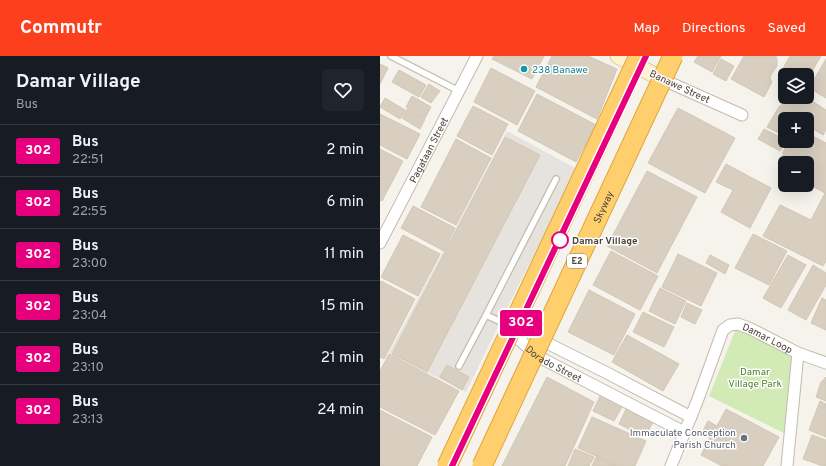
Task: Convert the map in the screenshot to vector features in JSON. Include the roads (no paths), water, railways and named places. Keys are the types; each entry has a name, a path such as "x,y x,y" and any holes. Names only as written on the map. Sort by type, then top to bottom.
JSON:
{"highway":[{"path":"447,466 639,56"},
{"name":"Skyway","path":"482,466 673,56"}],"main road":[{"name":"Banawe Street","path":"618,56 666,81"}],"street":[{"name":"Pagataan Street","path":"380,243 477,56"},
{"name":"Banawe Street","path":"666,81 742,115"},
{"name":"Damar Loop","path":"671,466 723,330 730,325 738,324 798,353 787,466"},
{"name":"Dorado Street","path":"684,432 538,357 515,336 545,342 691,417"},
{"path":"798,353 826,364"}],"lane":[{"path":"391,56 459,91"},
{"path":"459,366 556,179"},
{"path":"486,315 517,330"}],"place":[{"name":"238 Banawe","path":"524,69"},
{"name":"Damar Village","path":"560,240"},
{"name":"Immaculate Conception Parish Church","path":"744,438"}],"park label":[{"name":"Damar Village Park","path":"755,376"}]}
